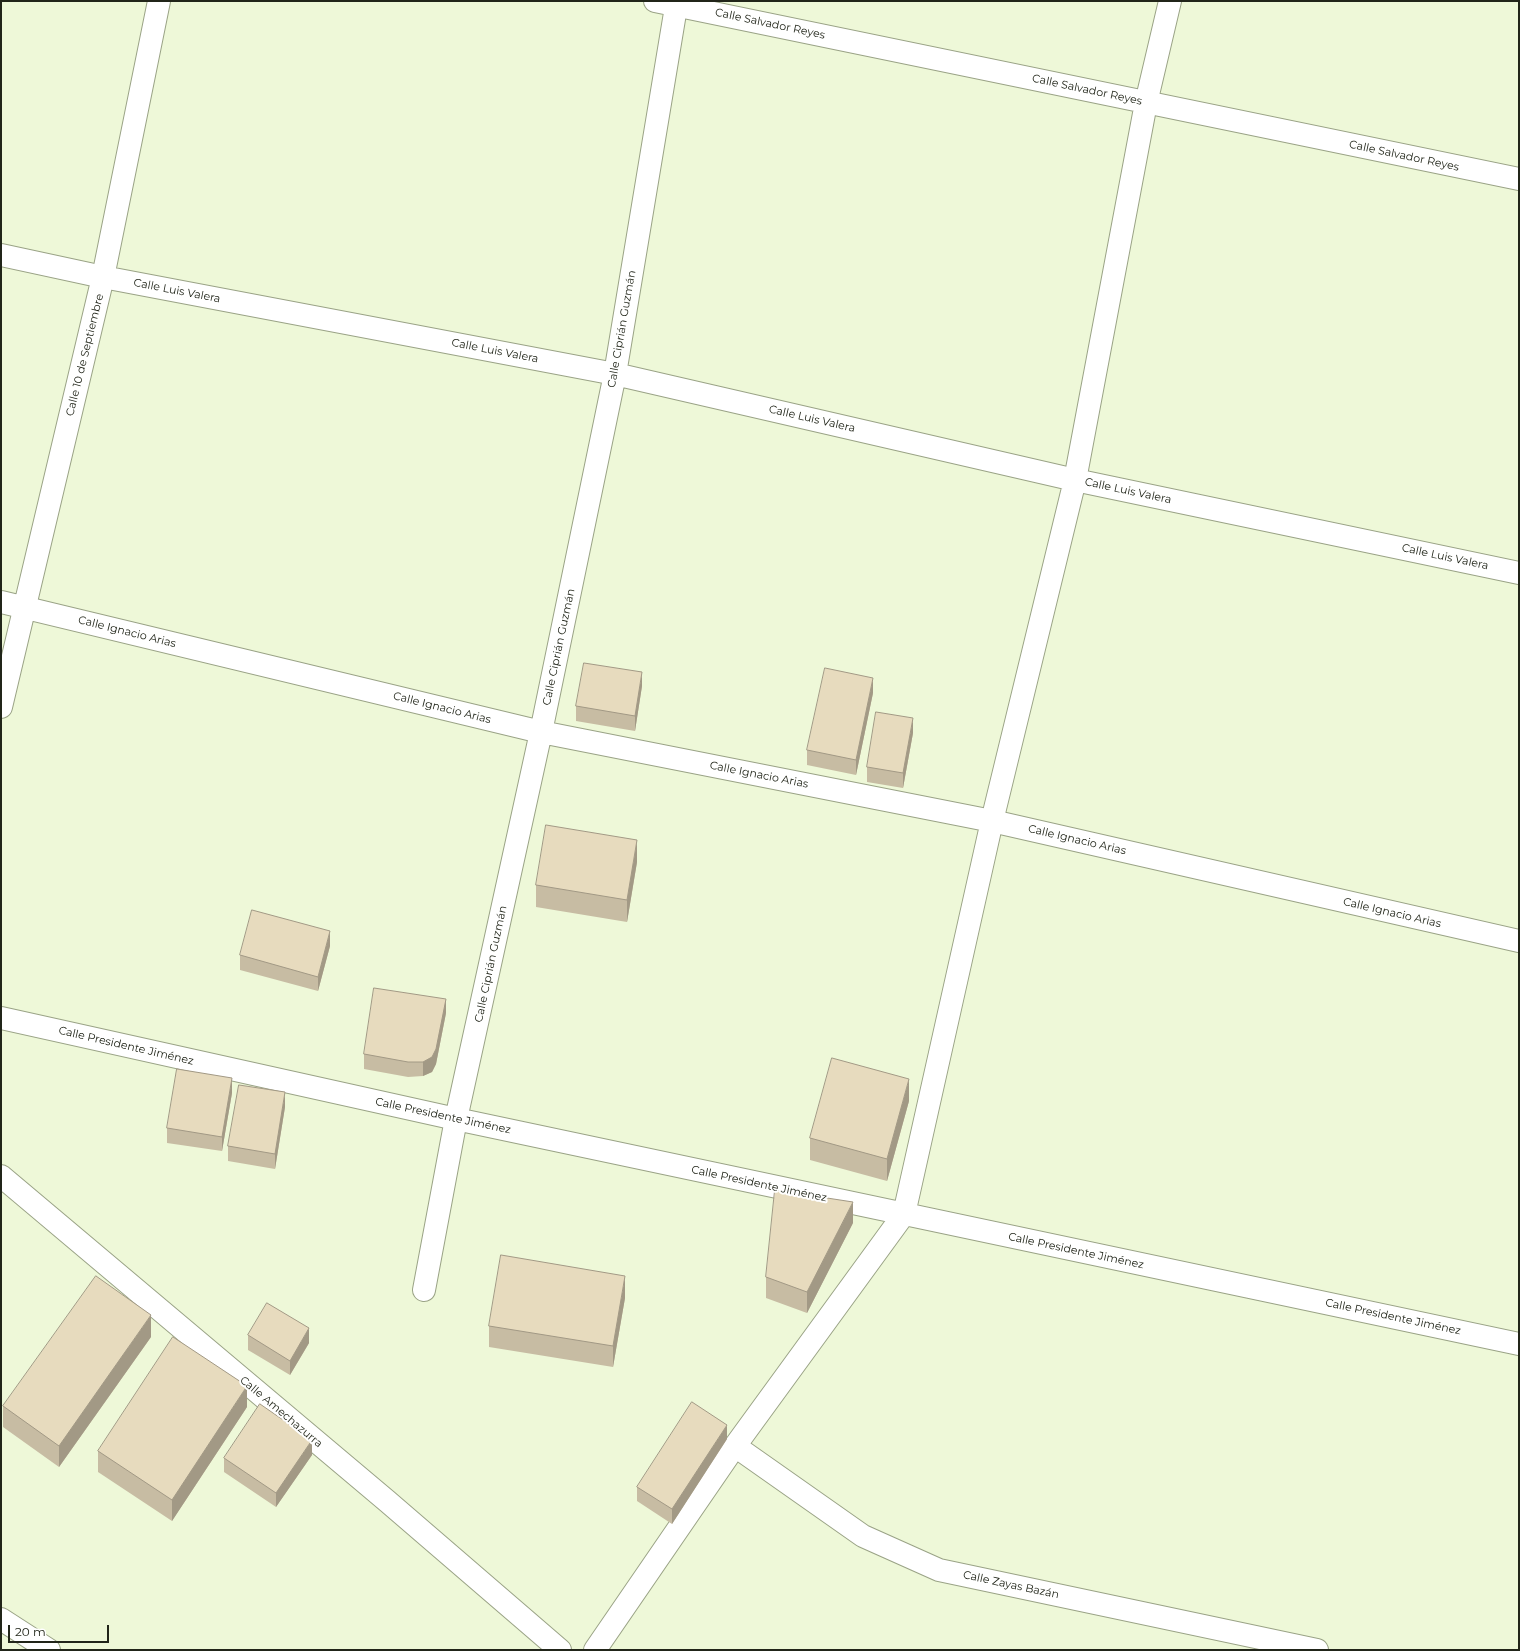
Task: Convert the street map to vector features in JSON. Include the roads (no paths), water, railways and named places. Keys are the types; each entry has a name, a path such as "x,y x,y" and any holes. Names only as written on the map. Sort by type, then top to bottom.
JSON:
{"street":[{"name":"Calle 10 de Septiembre","path":"1,707 103,277 158,1"},
{"name":"Calle Salvador Reyes","path":"655,1 676,3 1146,103 1519,179"},
{"path":"595,1650 735,1446 904,1214 992,821 1075,480 1146,103 1170,1"},
{"name":"Calle Ciprián Guzmán","path":"424,1290 456,1120 542,732 615,374 676,3"},
{"name":"Calle Luis Valera","path":"1,254 103,277 615,374 1075,480 1519,573"},
{"name":"Calle Ignacio Arias","path":"1,602 542,732 992,821 1519,942"},
{"name":"Calle Presidente Jiménez","path":"1,1018 456,1120 1519,1344"},
{"name":"Calle Amechazurra","path":"1,1176 387,1501 560,1650"},
{"name":"Calle Zayas Bazán","path":"735,1446 863,1536 939,1570 1317,1650"},
{"path":"1,1619 49,1650"}]}
